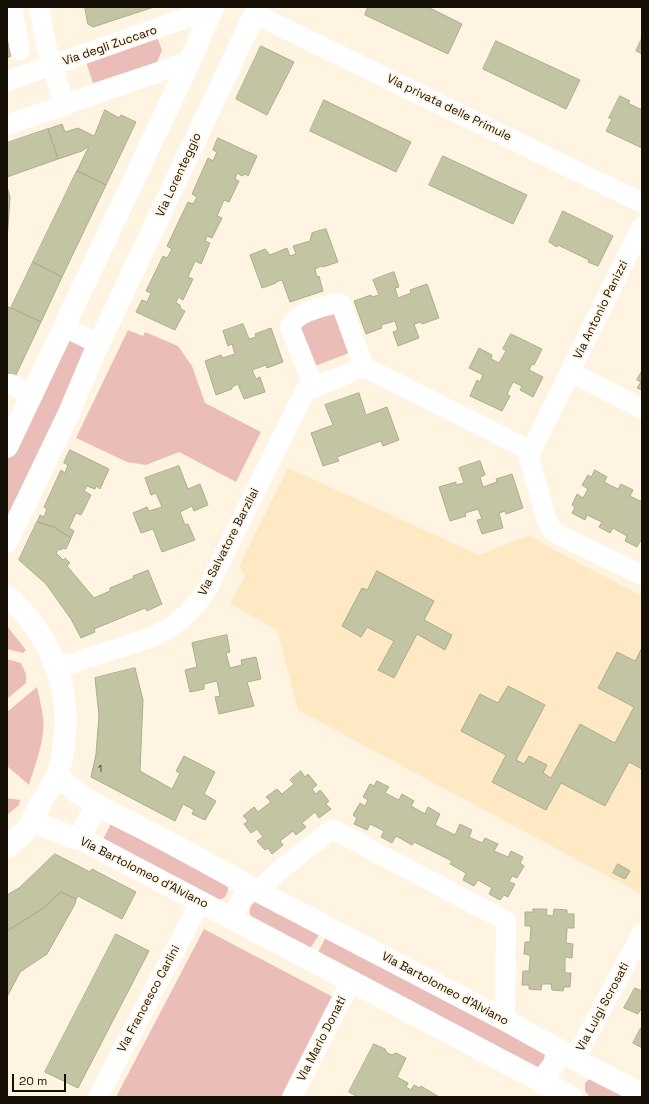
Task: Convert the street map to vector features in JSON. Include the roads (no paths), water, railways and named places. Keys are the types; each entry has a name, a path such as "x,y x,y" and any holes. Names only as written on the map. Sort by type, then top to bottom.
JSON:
{"main road":[{"path":"7,447 190,61 213,8"},
{"name":"Via Lorenteggio","path":"7,542 69,413 99,344 257,10"},
{"path":"7,596 35,626 46,643 57,668 64,694 66,715 62,756 57,775 27,828 7,847"},
{"name":"Via Bartolomeo d'Alviano","path":"57,775 67,786 87,800 642,1094"},
{"path":"83,840 84,829 92,813 102,808"},
{"name":"Via Bartolomeo d'Alviano","path":"32,820 68,836 83,840 557,1090"},
{"path":"557,1090 554,1064 567,1054"}],"street":[{"path":"12,7 20,50"},
{"path":"39,7 48,49 65,106"},
{"name":"Via degli Zuccaro","path":"7,81 53,66 213,8"},
{"name":"Via privata delle Primule","path":"257,10 642,203"},
{"path":"7,125 65,106 190,61"},
{"name":"Via Antonio Panizzi","path":"531,451 642,226"},
{"path":"314,387 290,327 296,319 308,312 336,303 341,304 364,367 531,451 529,458 547,521 554,531 559,535 642,575"},
{"path":"64,327 99,344"},
{"name":"Via Salvatore Barzilai","path":"57,668 155,636 175,624 187,614 207,589 305,391 364,367"},
{"name":"Via Antonio Panizzi","path":"571,372 642,409"},
{"path":"12,384 32,396"},
{"path":"232,918 253,888 276,874 332,829 506,921 504,1020"},
{"name":"Via Francesco Carlini","path":"98,1097 200,902"},
{"name":"Via Luigi Scrosati","path":"567,1054 642,933"},
{"name":"Via Mario Donati","path":"292,1097 351,981"}]}
